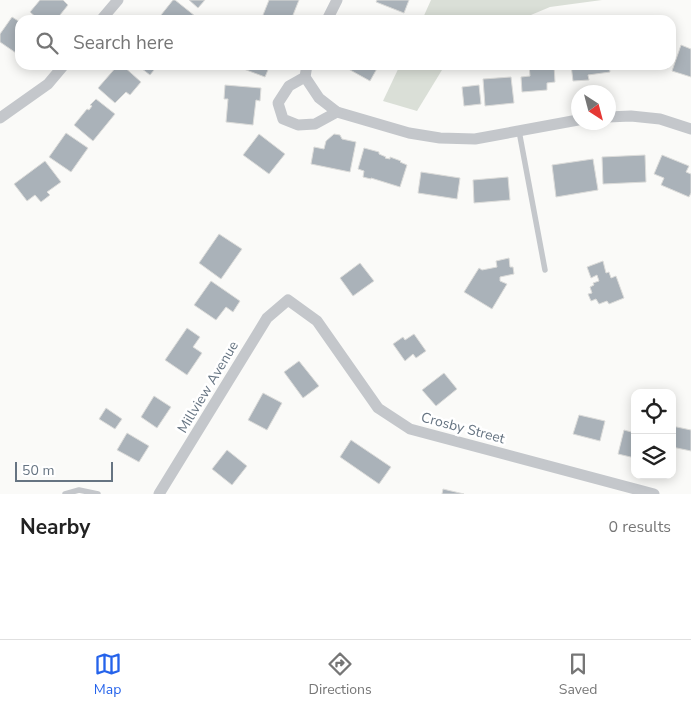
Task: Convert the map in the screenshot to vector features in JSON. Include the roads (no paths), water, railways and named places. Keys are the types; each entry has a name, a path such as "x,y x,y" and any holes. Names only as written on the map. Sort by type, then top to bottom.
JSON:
{"street":[{"path":"105,15 118,0"},
{"path":"330,15 337,0"},
{"path":"0,118 48,84 60,70"},
{"path":"306,70 305,77 319,98 337,112 409,132 440,138 475,139 571,121"},
{"path":"305,77 289,86 278,103 284,119 298,125 315,124 337,112"},
{"path":"616,117 660,119 691,129"},
{"name":"Millview Avenue","path":"160,494 267,318 288,300"},
{"name":"Crosby Street","path":"288,300 317,321 378,408 410,430 654,494"}],"lane":[{"path":"519,131 545,270"},
{"path":"65,494 79,490 98,494"}]}
